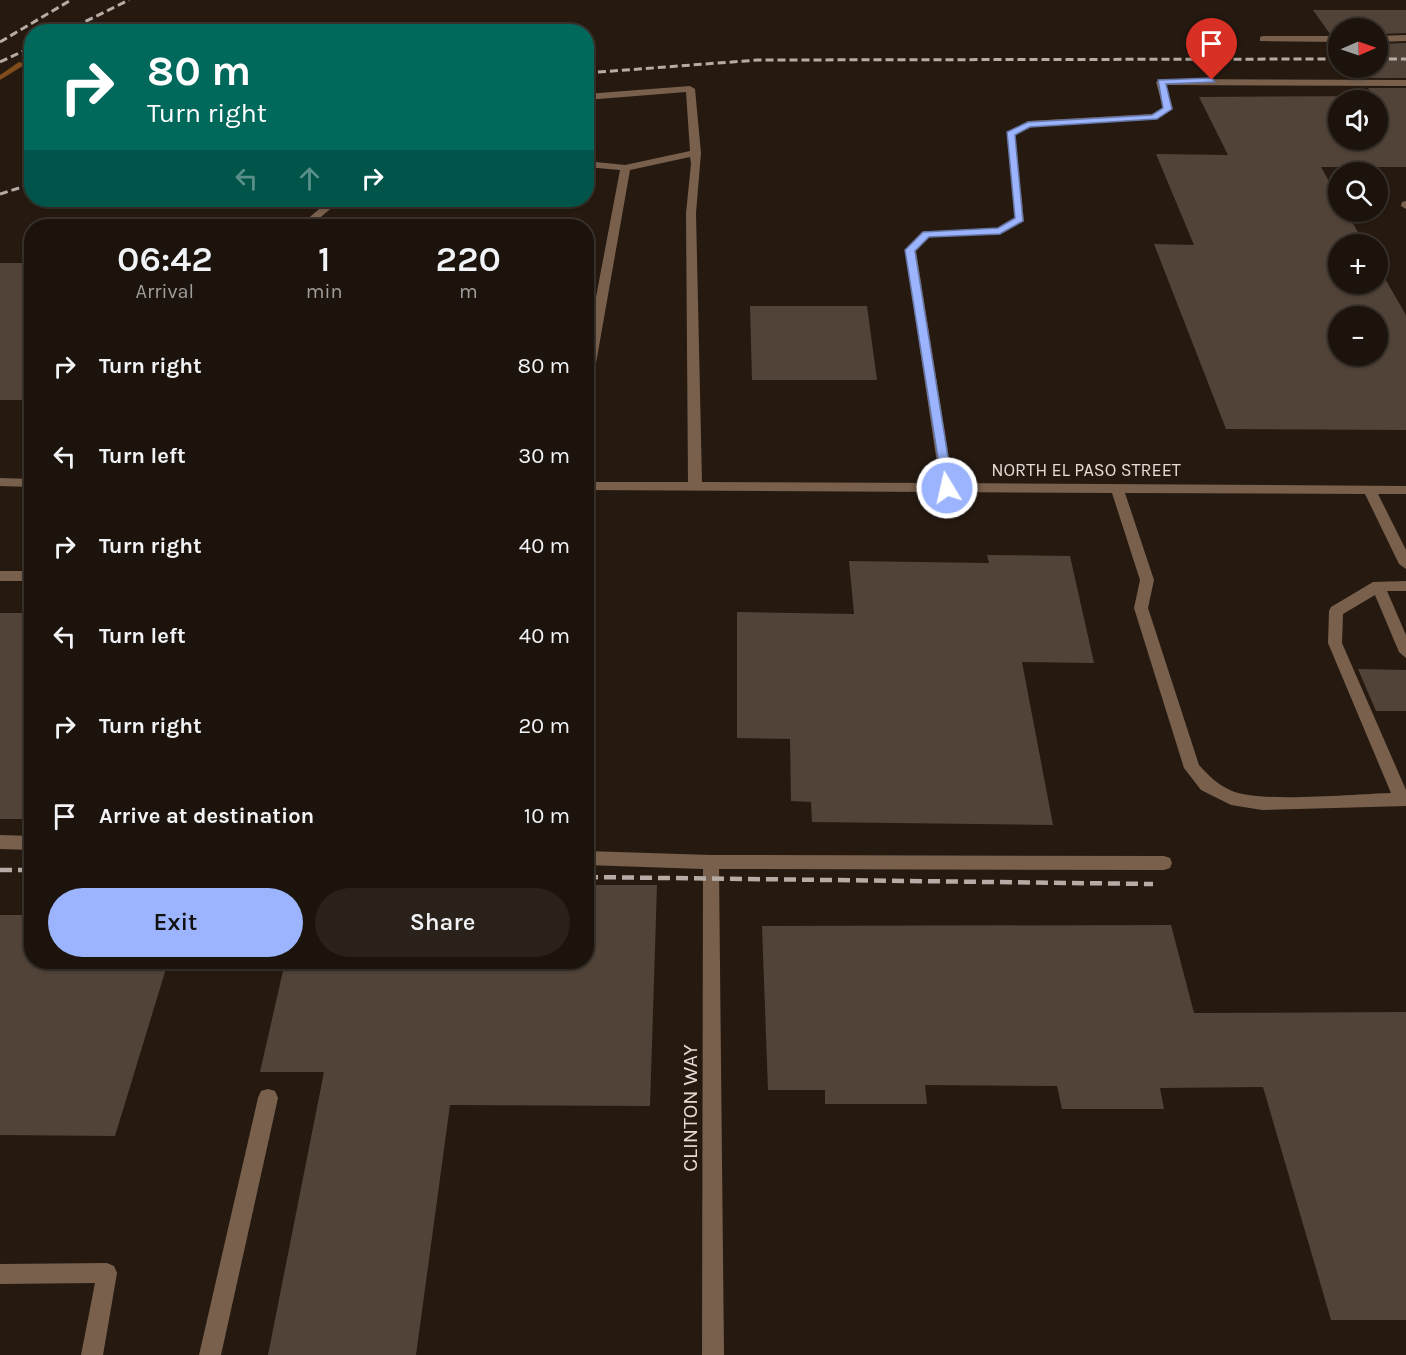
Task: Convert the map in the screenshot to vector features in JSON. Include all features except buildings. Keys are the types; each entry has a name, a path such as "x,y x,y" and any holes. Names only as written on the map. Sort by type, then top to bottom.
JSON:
{"street":[{"path":"1388,39 1406,38"},
{"path":"1263,39 1328,39"},
{"path":"947,488 910,250 927,234 1000,231 1020,219 1010,134 1028,124 1154,117 1168,109 1161,82 1406,83"},
{"path":"594,96 690,89 696,153 691,213 695,486"},
{"path":"594,165 625,168 696,153"},
{"path":"594,341 625,168"},
{"path":"313,219 327,207"},
{"path":"0,482 24,483"},
{"name":"NORTH EL PASO STREET","path":"594,486 1406,490"},
{"path":"1117,488 1147,580 1141,608 1192,768 1207,785 1231,798 1262,803 1404,799 1335,643 1336,611 1378,586 1406,586"},
{"path":"1369,490 1406,564"},
{"path":"0,576 24,576"},
{"path":"1378,586 1406,652"},
{"path":"0,842 24,843"},
{"path":"594,858 711,862 1164,863"},
{"name":"CLINTON WAY","path":"711,862 713,1355"},
{"path":"210,1355 268,1098"},
{"path":"0,1274 107,1273 92,1355"}],"waterway":[{"path":"0,78 22,64"}],"railway":[{"path":"30,24 71,0"},
{"path":"80,24 129,0"},
{"path":"0,42 24,28"},
{"path":"0,62 24,51"},
{"path":"594,72 758,60 1328,59"},
{"path":"1388,59 1406,59"},
{"path":"0,194 24,186"},
{"path":"0,870 24,870"},
{"path":"594,877 1153,884"}],"route":[{"path":"947,488 910,250 927,234 1000,231 1020,219 1010,134 1028,124 1154,117 1168,109 1161,82 1212,80"}]}
